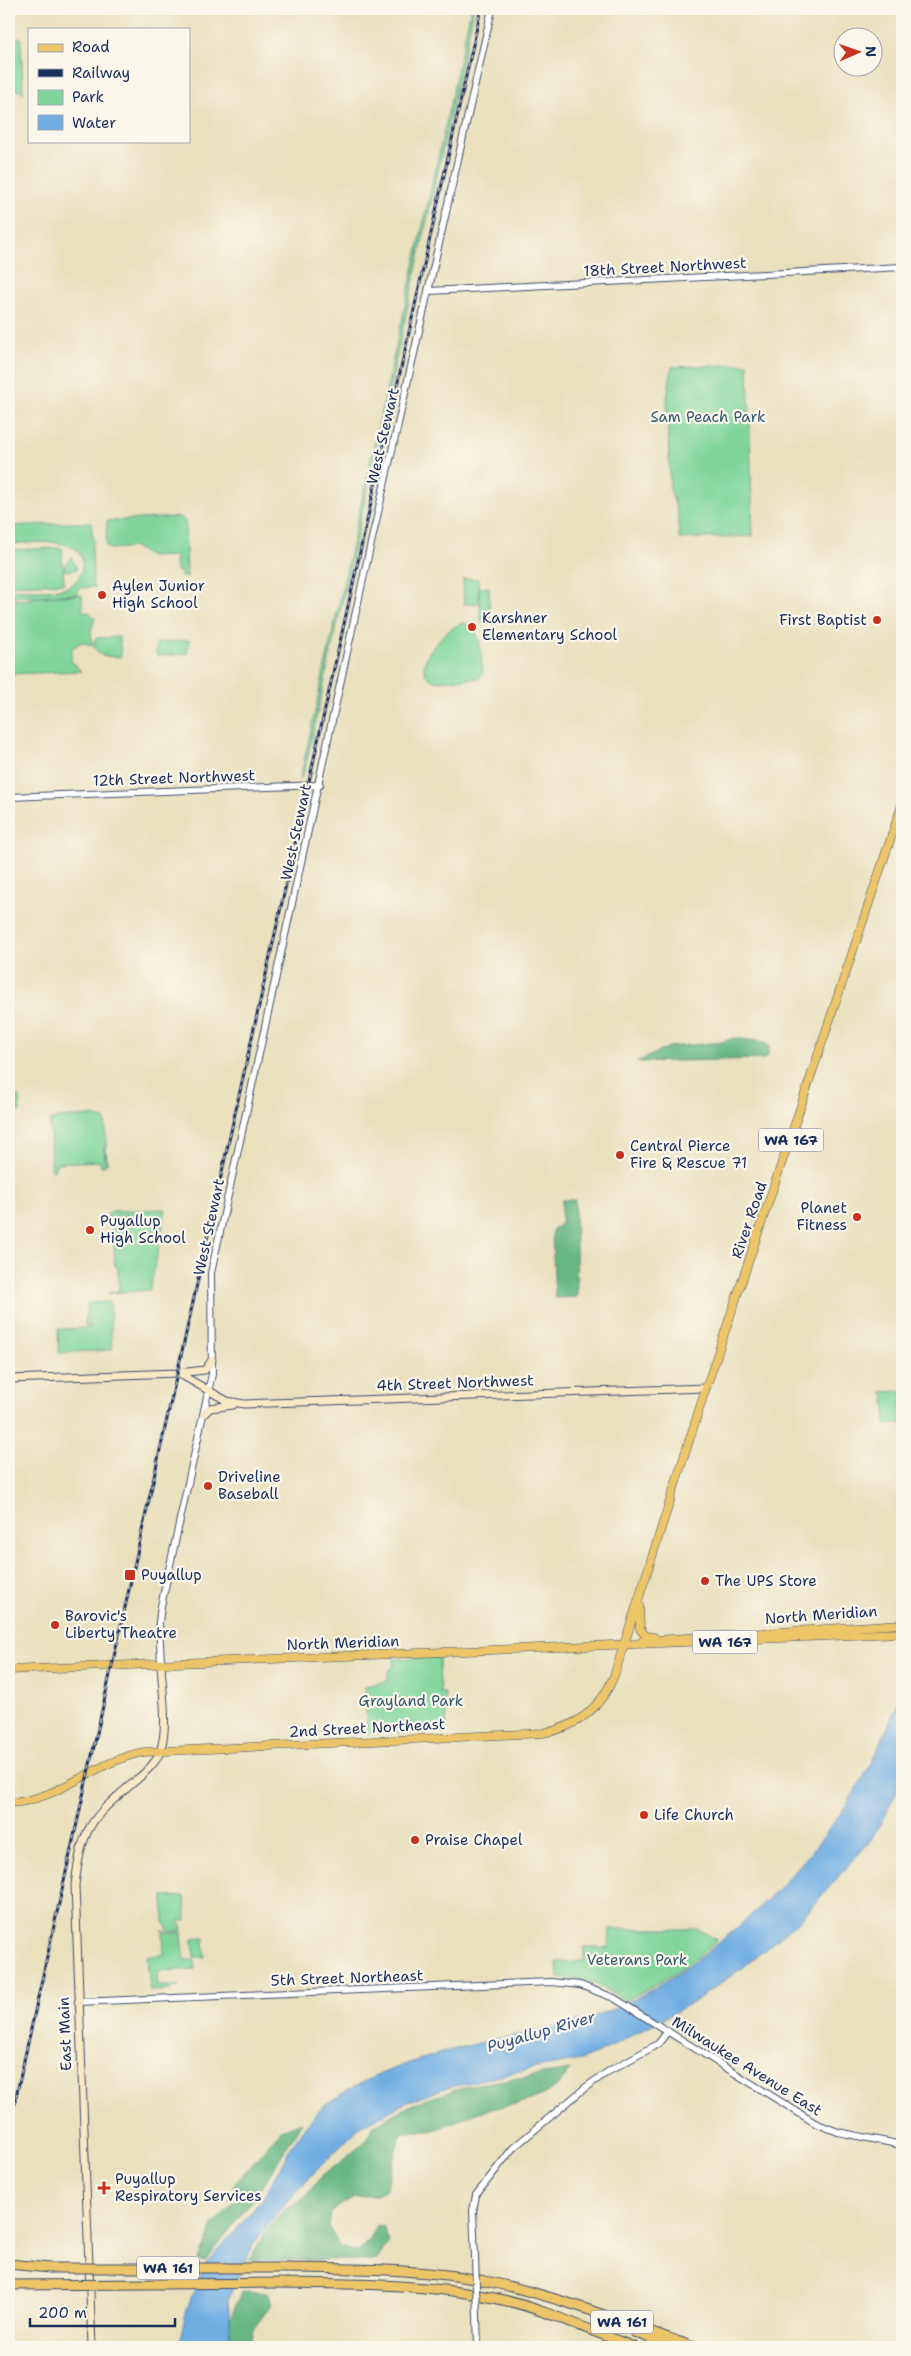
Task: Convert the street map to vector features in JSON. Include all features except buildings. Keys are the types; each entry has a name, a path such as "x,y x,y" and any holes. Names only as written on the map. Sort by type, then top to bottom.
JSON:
{"highway":[{"name":"WA 161","path":"9,2266 49,2268 287,2268 433,2274 494,2283 583,2307 694,2347"},
{"name":"WA 161","path":"9,2286 366,2284 460,2292 526,2307 634,2347"},
{"path":"550,2298 673,2347"},
{"path":"598,2334 621,2347"}],"main road":[{"name":"River Road","path":"623,1644 706,1388 902,805"},
{"path":"9,1380 178,1373 205,1370 212,1360"},
{"name":"4th Street Northwest","path":"178,1373 227,1401 244,1404 706,1388"},
{"path":"204,1414 214,1407 244,1404"},
{"name":"WA 167","path":"641,1590 638,1621 641,1632 646,1636 668,1638"},
{"name":"North Meridian","path":"623,1644 668,1638 902,1624"},
{"name":"North Meridian","path":"9,1670 623,1644 688,1644 902,1633"},
{"name":"2nd Street Northeast","path":"9,1803 34,1800 70,1784 119,1758 144,1752 551,1732 572,1725 594,1709 609,1688 616,1672 623,1644"},
{"path":"600,1645 611,1646 616,1649 616,1672"},
{"path":"160,1750 163,1727 161,1664"},
{"name":"East Main","path":"92,2347 74,1885 84,1837 97,1815 143,1774 155,1760 160,1750"}],"street":[{"name":"West Stewart","path":"161,1664 159,1622 209,1390 212,1360 211,1274 492,9"},
{"name":"18th Street Northwest","path":"429,291 902,267"},
{"name":"12th Street Northwest","path":"9,797 320,785"},
{"name":"5th Street Northeast","path":"78,2002 551,1982 580,1985 614,1998"},
{"name":"Milwaukee Avenue East","path":"614,1998 823,2127 902,2145"},
{"path":"478,2347 473,2211 476,2196 513,2148 586,2087 609,2071 658,2044 666,2030"}],"green space":[{"path":"471,9 474,9 305,769 300,779"},
{"path":"21,37 23,94 17,89 9,97 9,42"},
{"name":"Sam Peach Park","path":"748,364 753,536 679,539 678,515 670,488 667,398 672,367"},
{"path":"181,517 185,521 187,577 181,577 181,571 176,571 175,556 150,557 135,547 110,549 106,546 107,521"},
{"path":"91,522 94,543 92,545 93,582 91,583 95,587 78,588 78,594 14,597 16,600 32,599 33,597 82,595 83,612 89,612 95,618 91,630 92,646 82,642 72,648 71,661 81,671 9,674 9,590 61,589 77,580 82,569 81,557 76,549 67,545 42,542 9,544 9,526"},
{"path":"62,548 63,569 71,557 77,569 63,570 64,583 9,585 9,550"},
{"path":"463,579 478,579 479,603 464,604"},
{"path":"489,587 490,622 481,622 479,588"},
{"path":"463,623 470,625 478,636 483,674 480,678 435,681 427,676 424,668 426,659 438,640 455,626"},
{"path":"119,637 120,657 102,656 94,647 94,642 97,638"},
{"path":"189,640 187,654 158,656 156,654 156,643"},
{"path":"734,1038 765,1042 769,1047 768,1056 764,1059 637,1062 669,1047 722,1042"},
{"path":"19,1096 20,1112 13,1112 12,1097"},
{"path":"92,1116 105,1119 107,1164 104,1146 105,1166 101,1166 100,1161 57,1163 54,1171 51,1171 50,1121 58,1118"},
{"path":"562,1200 575,1200 577,1297 555,1298 552,1233 553,1229 561,1224"},
{"path":"166,1209 150,1290 108,1293 119,1291 118,1267 115,1266 113,1221 117,1218 135,1217 118,1215 108,1224 108,1214 111,1211"},
{"path":"108,1302 110,1305 112,1350 59,1353 58,1329 91,1328 91,1326 85,1326 87,1303"},
{"path":"902,1391 902,1423 886,1425 885,1395 882,1392"},
{"name":"Grayland Park","path":"439,1657 440,1693 445,1693 447,1731 367,1733 365,1686 388,1681 388,1671 394,1666 394,1659"},
{"path":"185,1896 186,1921 180,1920 182,1931 168,1931 164,1921 163,1897"},
{"name":"Veterans Park","path":"610,1929 697,1929 718,1940 697,1958 674,1973 626,2000 591,1982 558,1977 557,1962 584,1961 584,1947 609,1947"},
{"path":"163,1930 167,1933 182,1933 184,1960 195,1960 195,1969 157,1971 158,1986 171,1986 171,1990 150,1991 147,1956 164,1955"},
{"path":"204,1938 205,1957 194,1957 193,1939"},
{"path":"571,2070 552,2090 541,2096 474,2114 433,2130 409,2132 400,2135 386,2189 375,2195 354,2197 331,2211 329,2228 340,2247 357,2252 370,2239 377,2225 383,2226 389,2241 377,2260 249,2260 264,2234 287,2208 304,2198 320,2178 363,2144 374,2126 397,2112 418,2102 471,2085"},
{"path":"302,2122 259,2192 205,2261 198,2261 214,2224 244,2191 233,2186 281,2130"},
{"path":"241,2292 267,2293 272,2304 253,2329 250,2344 254,2347 232,2347 230,2319"}],"water":[{"name":"Puyallup River","path":"902,1694 902,1783 871,1840 799,1921 746,1965 697,2000 605,2050 581,2060 509,2073 443,2089 405,2103 359,2128 298,2189 254,2243 228,2299 232,2347 181,2347 181,2337 186,2315 198,2280 208,2261 261,2200 300,2134 319,2111 331,2101 363,2082 398,2067 485,2042 567,2025 623,2005 665,1981 707,1953 746,1920 817,1845 846,1806 869,1767"}],"railway":[{"path":"9,2128 481,9"}],"place":[{"name":"Aylen Junior High School","path":"102,595"},
{"name":"First Baptist","path":"877,620"},
{"name":"Karshner Elementary School","path":"472,627"},
{"name":"Central Pierce Fire & Rescue 71","path":"620,1155"},
{"name":"Planet Fitness","path":"857,1217"},
{"name":"Puyallup High School","path":"90,1230"},
{"name":"Driveline Baseball","path":"208,1486"},
{"name":"Puyallup","path":"130,1575"},
{"name":"The UPS Store","path":"705,1581"},
{"name":"Barovic's Liberty Theatre","path":"55,1625"},
{"name":"Life Church","path":"644,1815"},
{"name":"Praise Chapel","path":"415,1840"},
{"name":"Puyallup Respiratory Services","path":"104,2188"}]}
